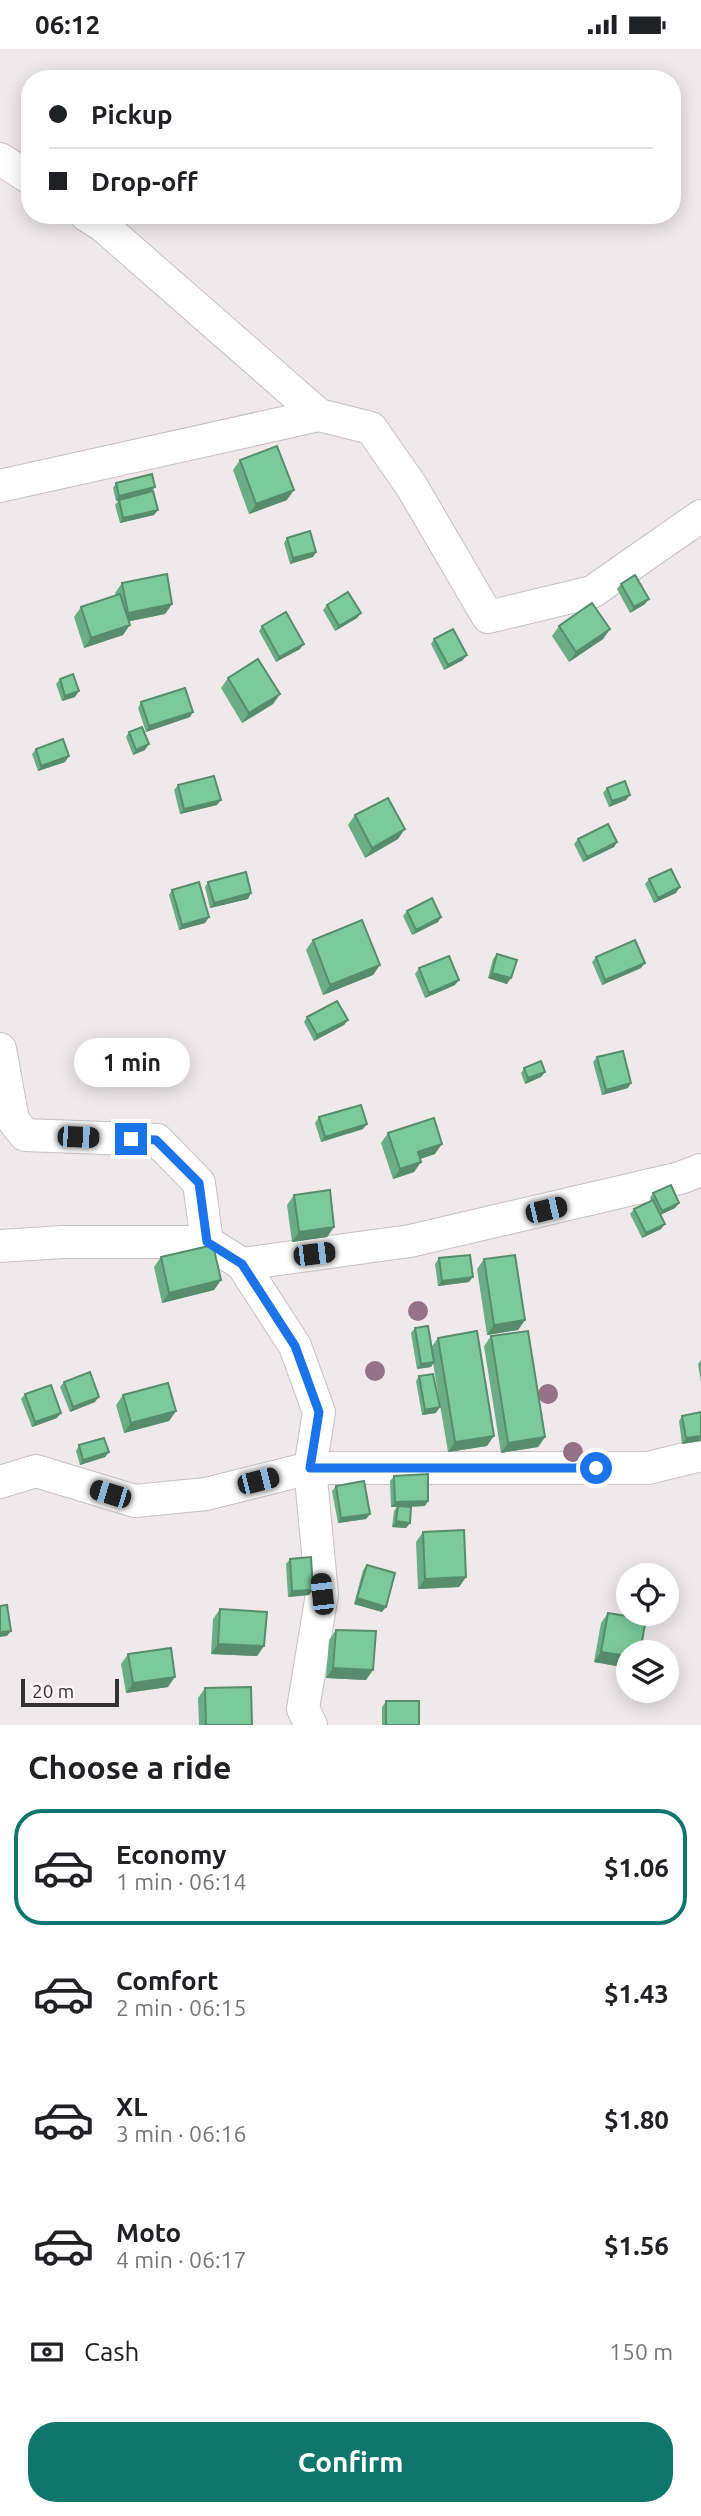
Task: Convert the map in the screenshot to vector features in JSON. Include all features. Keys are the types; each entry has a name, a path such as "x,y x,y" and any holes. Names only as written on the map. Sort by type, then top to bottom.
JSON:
{"street":[{"path":"0,159 21,172"},
{"path":"100,224 319,415"},
{"path":"0,486 319,415 371,428 412,487 488,617 592,592 701,516"},
{"path":"0,1049 13,1120 25,1135 156,1140 199,1183 207,1242"},
{"path":"242,1264 410,1241 681,1178 701,1170"},
{"path":"0,1246 64,1242 207,1242 242,1264 295,1346 319,1412 310,1468 322,1594 303,1709 311,1725"},
{"path":"0,1482 36,1471 135,1501 206,1493 310,1468 648,1468 701,1455"}],"building":[{"path":"277,446 294,490 256,504 240,460"},
{"path":"152,474 155,487 119,496 116,483"},
{"path":"153,491 158,510 123,518 119,500"},
{"path":"310,531 316,552 293,558 287,538"},
{"path":"167,574 172,604 128,613 122,583"},
{"path":"635,575 649,599 634,607 621,584"},
{"path":"348,592 361,613 339,626 327,605"},
{"path":"120,594 130,625 91,638 81,607"},
{"path":"592,603 610,629 576,652 559,626"},
{"path":"286,612 304,644 279,657 262,626"},
{"path":"453,629 467,655 448,665 434,639"},
{"path":"258,659 280,694 249,713 228,678"},
{"path":"73,674 79,691 65,696 60,679"},
{"path":"185,688 193,712 149,726 141,702"},
{"path":"142,727 149,744 136,750 129,732"},
{"path":"63,739 69,756 41,766 36,749"},
{"path":"214,776 221,800 184,809 178,785"},
{"path":"625,781 630,795 612,801 607,788"},
{"path":"388,798 405,829 372,848 355,815"},
{"path":"608,824 617,842 587,857 578,839"},
{"path":"671,869 680,887 658,898 649,879"},
{"path":"246,872 251,893 214,903 208,882"},
{"path":"199,882 209,917 182,925 172,890"},
{"path":"432,898 441,917 416,930 407,911"},
{"path":"362,920 380,965 330,985 313,940"},
{"path":"635,940 645,963 605,980 596,957"},
{"path":"497,954 517,960 511,978 492,973"},
{"path":"449,956 459,980 429,993 419,968"},
{"path":"337,1001 348,1020 317,1035 307,1017"},
{"path":"623,1051 631,1083 606,1090 597,1057"},
{"path":"541,1061 545,1072 528,1078 524,1068"},
{"path":"361,1105 367,1124 325,1137 319,1117"},
{"path":"434,1118 442,1144 418,1152 421,1162 400,1169 388,1133"},
{"path":"671,1185 679,1203 662,1211 653,1193"},
{"path":"330,1190 334,1227 299,1232 294,1195"},
{"path":"653,1200 665,1224 646,1233 634,1209"},
{"path":"213,1245 221,1280 169,1293 161,1257"},
{"path":"470,1255 473,1277 442,1281 439,1258"},
{"path":"515,1255 525,1320 494,1325 484,1259"},
{"path":"428,1326 434,1362 421,1364 415,1328"},
{"path":"477,1331 494,1436 455,1442 438,1338"},
{"path":"528,1331 545,1437 508,1443 491,1336"},
{"path":"90,1372 99,1397 73,1407 64,1382"},
{"path":"433,1374 440,1407 425,1410 419,1376"},
{"path":"168,1383 176,1411 131,1423 123,1395"},
{"path":"51,1385 61,1413 35,1422 25,1394"},
{"path":"701,1412 701,1436 686,1438 682,1416"},
{"path":"104,1438 109,1452 83,1460 79,1445"},
{"path":"428,1474 428,1501 395,1502 394,1476"},
{"path":"364,1481 370,1514 341,1518 336,1486"},
{"path":"398,1506 411,1507 410,1523 396,1521"},
{"path":"464,1530 466,1577 425,1579 423,1532"},
{"path":"311,1557 313,1590 292,1591 290,1559"},
{"path":"367,1565 395,1573 386,1607 357,1598"},
{"path":"7,1605 11,1631 0,1632 0,1606"},
{"path":"220,1609 267,1612 264,1646 218,1644"},
{"path":"608,1613 616,1614 616,1626 645,1626 642,1640 616,1640 616,1654 601,1652"},
{"path":"336,1630 376,1631 373,1670 333,1668"},
{"path":"171,1648 175,1677 133,1683 128,1654"},
{"path":"251,1687 252,1725 206,1725 205,1688"},
{"path":"386,1701 419,1701 419,1725 386,1725"}],"route":[{"path":"131,1139 156,1140 199,1183 207,1242 242,1264 295,1346 319,1412 310,1468 596,1468"}]}
